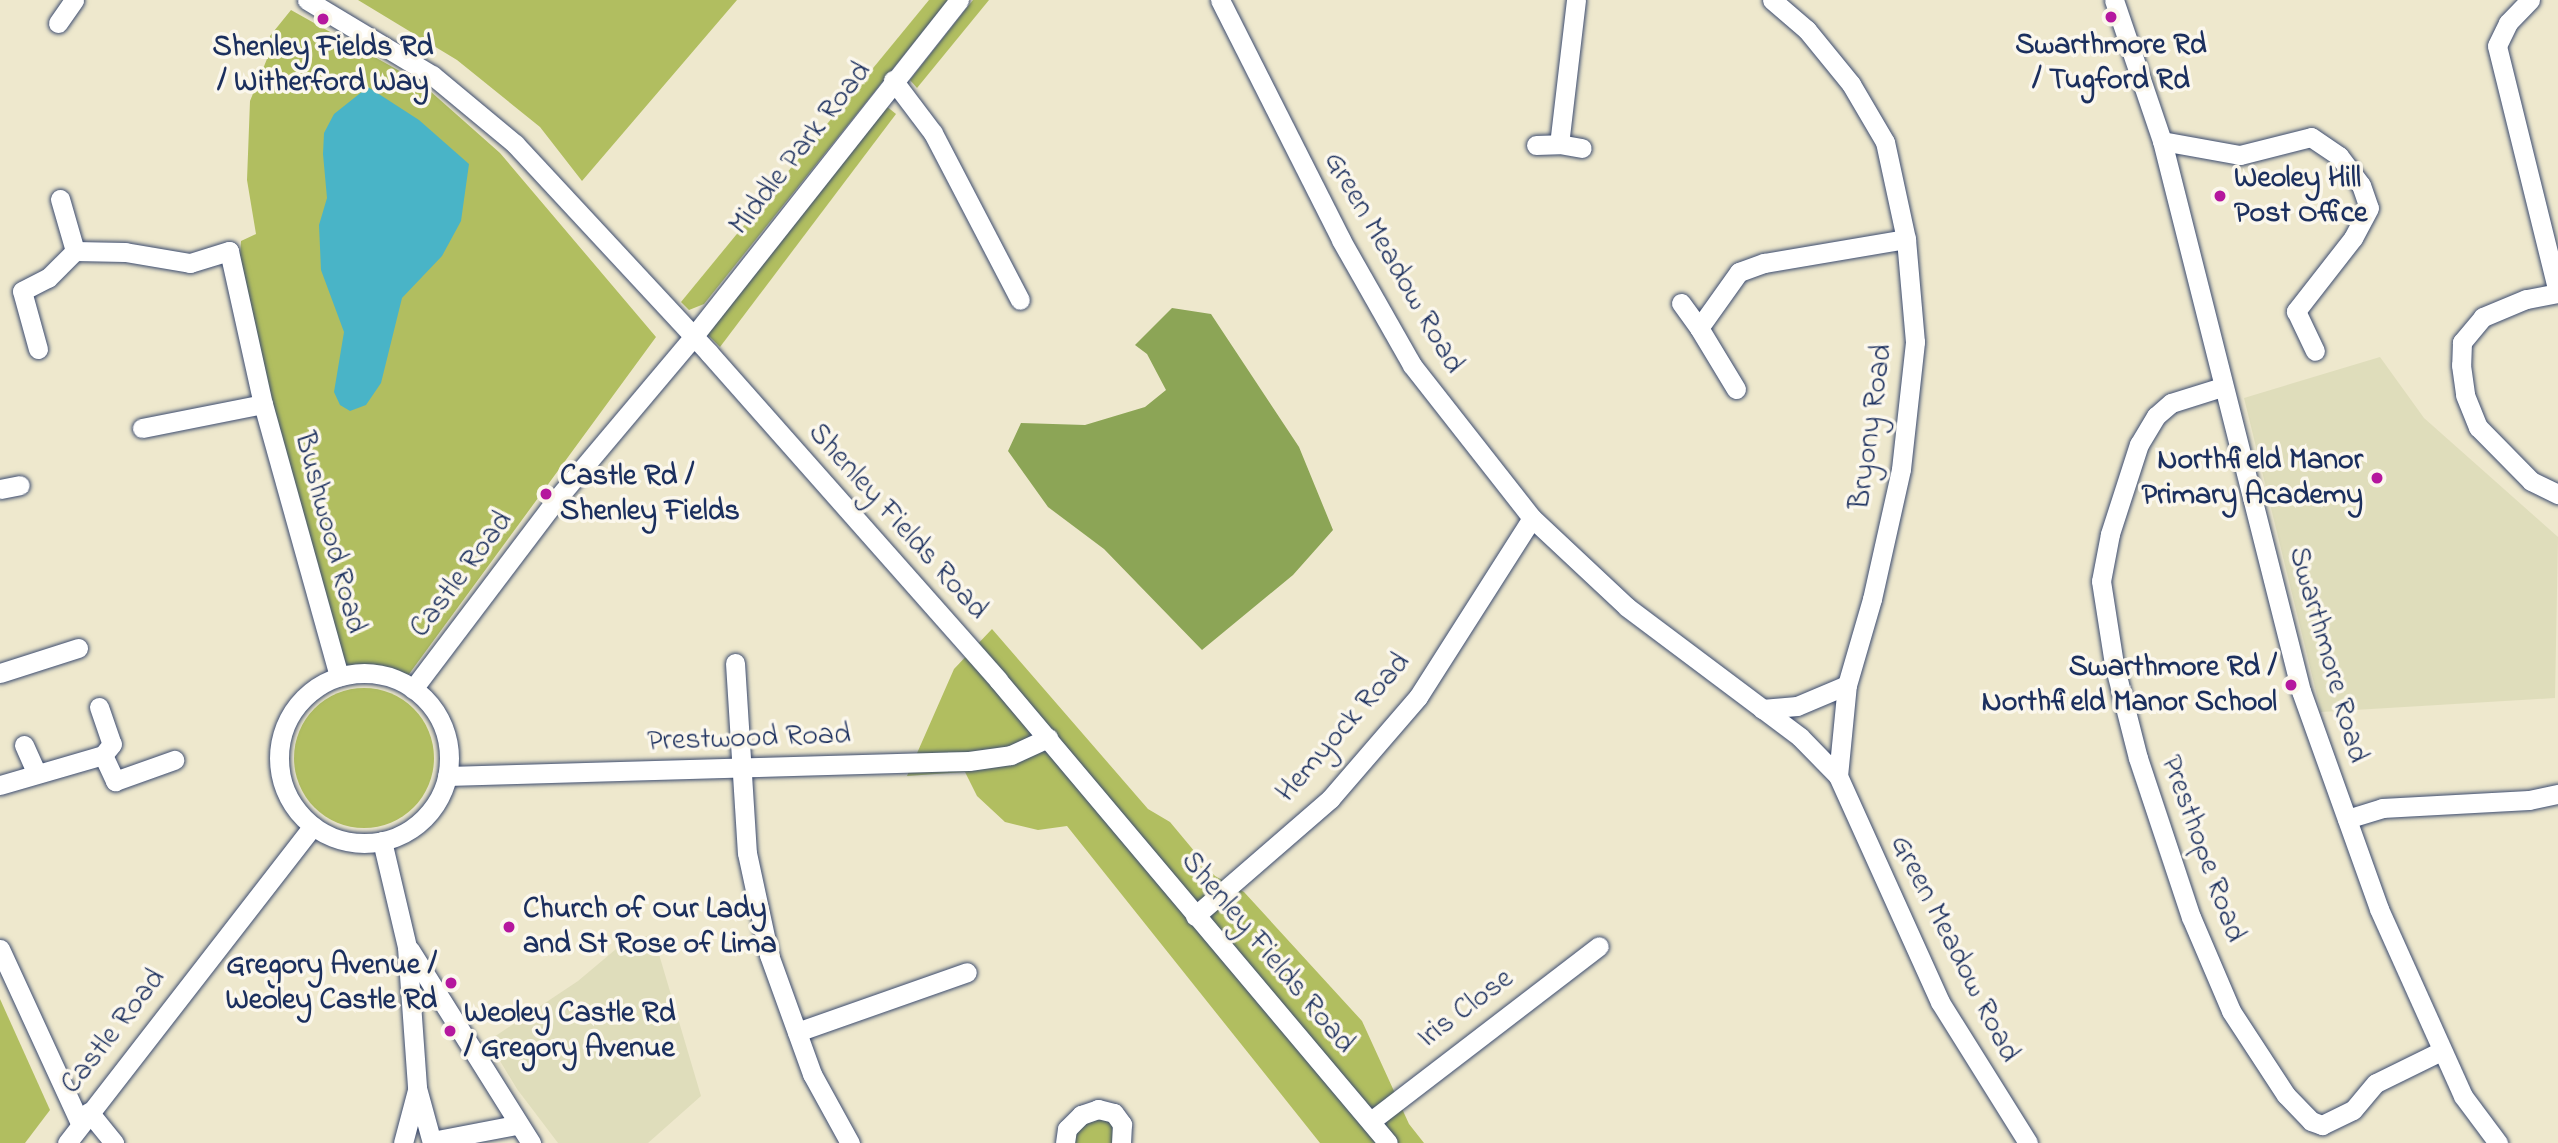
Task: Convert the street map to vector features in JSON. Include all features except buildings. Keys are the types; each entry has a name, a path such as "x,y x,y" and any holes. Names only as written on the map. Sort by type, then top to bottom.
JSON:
{"street":[{"path":"58,23 74,0"},
{"name":"Shenley Fields Road","path":"307,0 432,75 515,144 694,337 1048,738 1388,1143"},
{"name":"Middle Park Road","path":"694,337 892,80 960,0"},
{"name":"Green Meadow Road","path":"1220,0 1335,228 1412,365 1532,518 1627,607 1800,737 1838,776 1940,1002 2028,1143"},
{"path":"1559,144 1576,0"},
{"name":"Bryony Road","path":"1772,0 1807,30 1851,84 1885,142 1906,239 1915,342 1910,411 1872,599 1847,685"},
{"name":"Swarthmore Road","path":"2114,0 2162,141 2222,387 2301,691 2379,909 2463,1096 2498,1143"},
{"path":"2530,0 2508,23 2497,46 2558,293 2526,299 2483,317 2462,342 2460,365 2465,395 2478,427 2531,481 2558,494"},
{"path":"892,80 933,133 1020,300"},
{"path":"2162,141 2239,155 2311,137 2339,156 2361,185 2368,208 2353,238 2296,311 2301,330 2315,351"},
{"path":"1536,145 1559,144 1582,148"},
{"path":"38,349 22,291 48,278 75,251 60,199"},
{"path":"1699,328 1739,272 1764,263 1906,239"},
{"name":"Bushwood Road","path":"75,251 125,252 190,262 229,251 263,404 339,677"},
{"path":"1681,303 1736,389"},
{"name":"Castle Road","path":"413,689 555,501 694,337"},
{"name":"Presthope Road","path":"2222,387 2171,403 2156,416 2139,444 2110,534 2101,581 2114,664 2138,758 2191,917 2231,1011 2286,1095 2311,1121 2322,1125 2353,1110 2376,1083 2441,1051"},
{"name":"Bushwood Road","path":"142,428 263,404"},
{"path":"0,489 20,485"},
{"name":"Hemyock Road","path":"1195,916 1330,799 1418,696 1532,518"},
{"path":"0,673 78,648"},
{"path":"735,663 747,853 769,955 812,1074 850,1143"},
{"path":"381,675 413,689 441,722 448,748 447,776 431,811 409,830 382,841 349,842 313,826 284,786 282,736 297,705 339,677 381,675"},
{"path":"1762,709 1797,706 1847,685"},
{"name":"Green Meadow Road","path":"1838,776 1847,685"},
{"path":"0,785 36,772 103,755 111,744 99,707"},
{"name":"Prestwood Road","path":"447,776 969,761 1011,755 1048,738"},
{"path":"24,745 36,772"},
{"path":"103,755 115,781 174,760"},
{"path":"2347,819 2382,808 2529,800 2558,794"},
{"name":"Castle Road","path":"67,1143 313,826"},
{"path":"382,841 407,947 417,1088 432,1142 516,1125"},
{"name":"Iris Close","path":"1371,1121 1599,946"},
{"path":"407,947 516,1125 531,1143"},
{"path":"0,949 85,1117 114,1143"},
{"path":"797,1032 967,972"},
{"path":"403,1143 417,1088"},
{"path":"1065,1143 1067,1129 1081,1115 1098,1109 1114,1113 1122,1124 1121,1143"}],"shaded area":[{"name":"Northfield Manor Primary Academy","path":"2380,357 2424,418 2558,537 2555,698 2321,712 2244,398"},
{"path":"653,934 701,1096 648,1143 558,1143 517,1089 488,1041 578,981 622,944"}],"green space":[{"path":"358,0 737,0 582,181 540,127 457,60"},
{"path":"929,0 948,0 704,304 689,310 681,302"},
{"path":"973,0 989,0 917,88 910,80"},
{"path":"291,10 421,83 500,153 656,337 401,685 349,671 344,663 238,287 241,241 256,234 247,180 250,101 271,49 270,36"},
{"path":"885,105 896,114 720,347 707,334"},
{"path":"1172,308 1211,314 1299,447 1333,530 1293,575 1202,650 1104,549 1048,507 1008,451 1021,423 1085,425 1145,407 1166,390 1147,354 1135,345"},
{"path":"992,629 1148,809 1170,822 1215,876 1244,892 1362,1021 1409,1124 1424,1143 1320,1143 1067,826 1038,830 1005,822 977,796 965,772 907,776 954,669"},
{"path":"364,688 391,694 413,709 428,731 434,758 428,785 413,807 391,822 364,828 337,822 315,807 300,785 294,758 300,731 315,709 337,694"},
{"path":"0,999 50,1110 25,1143 0,1143"},
{"path":"1112,1117 1118,1143 1073,1143 1075,1130 1086,1118"}],"water":[{"path":"368,87 419,120 469,164 461,221 442,256 402,298 381,383 366,405 350,411 340,405 334,392 344,332 321,270 319,225 327,198 324,133 334,114"}],"place":[{"name":"Swarthmore Rd / Tugford Rd","path":"2111,17"},
{"name":"Shenley Fields Rd / Witherford Way","path":"323,19"},
{"name":"Weoley Hill Post Office","path":"2220,196"},
{"name":"Northfield Manor Primary Academy","path":"2377,478"},
{"name":"Castle Rd / Shenley Fields","path":"546,494"},
{"name":"Swarthmore Rd / Northfield Manor School","path":"2291,685"},
{"name":"Church of Our Lady and St Rose of Lima","path":"509,927"},
{"name":"Gregory Avenue / Weoley Castle Rd","path":"451,983"},
{"name":"Weoley Castle Rd / Gregory Avenue","path":"450,1031"}]}
